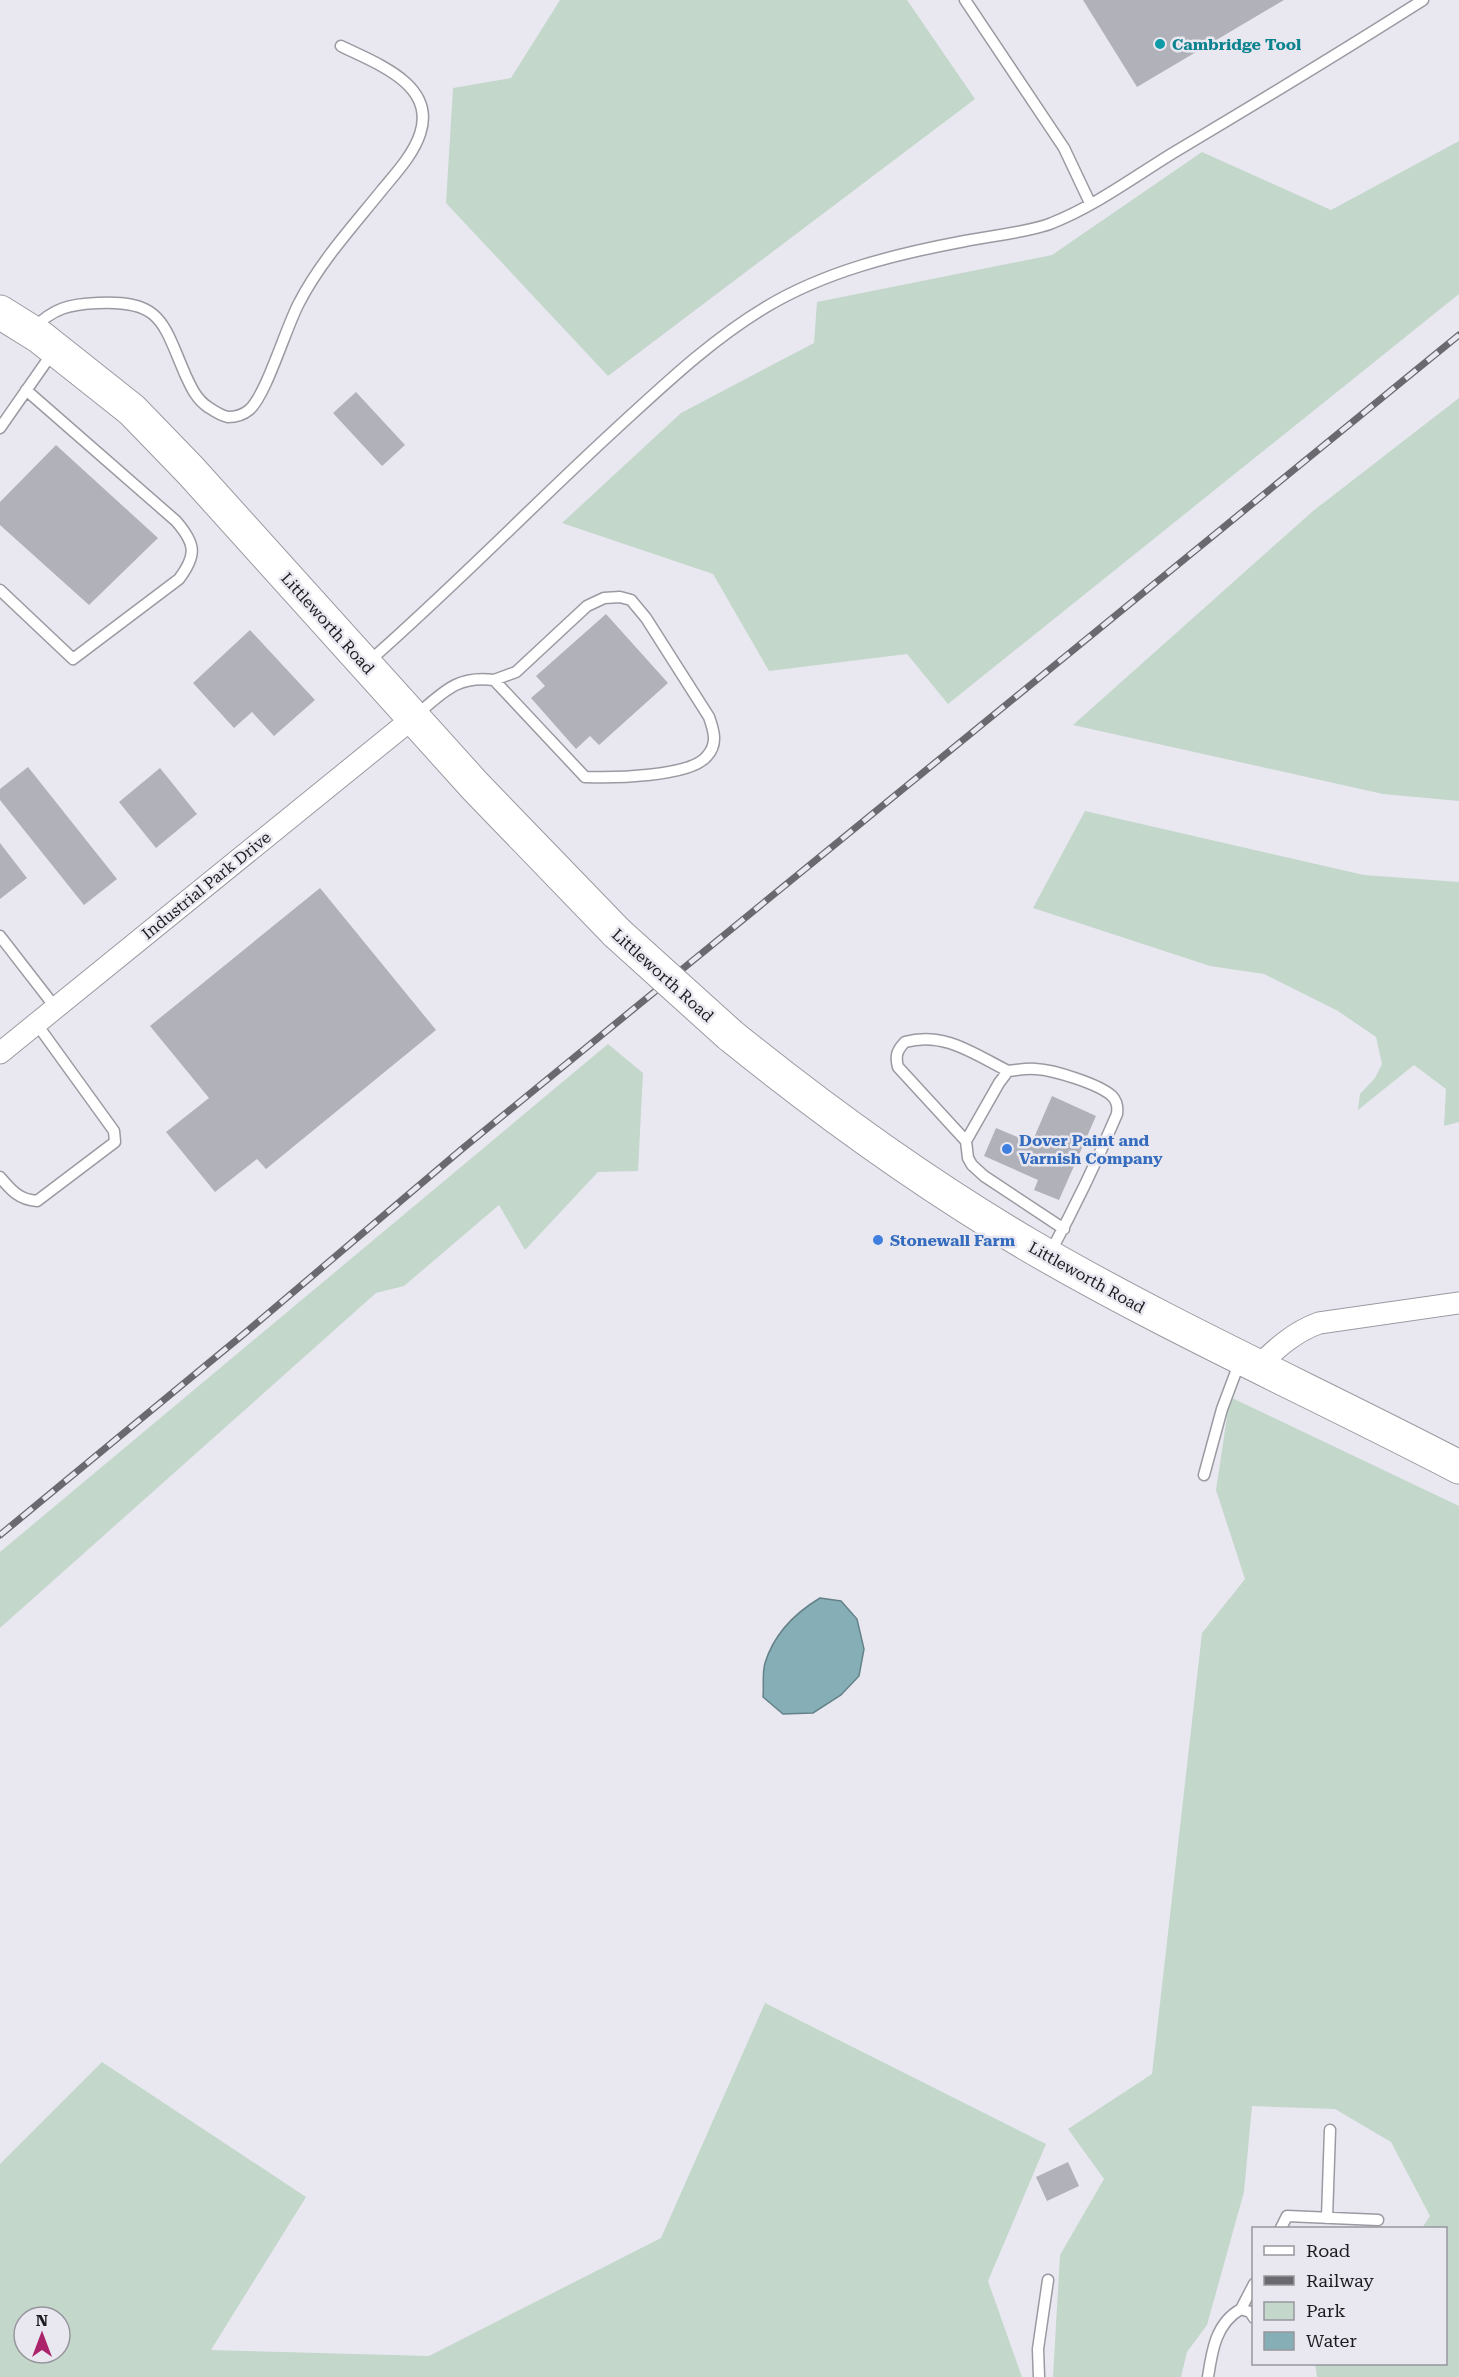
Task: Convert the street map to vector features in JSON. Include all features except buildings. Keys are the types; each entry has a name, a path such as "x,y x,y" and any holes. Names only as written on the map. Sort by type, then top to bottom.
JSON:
{"main road":[{"name":"Littleworth Road","path":"0,312 43,340 132,410 175,454 413,718 617,933 730,1035 802,1092 904,1166 960,1203 1056,1242 1155,1314 1459,1467"}],"street":[{"name":"Industrial Park Drive","path":"0,1053 413,718"},
{"path":"1250,1362 1303,1328 1318,1323 1459,1303"}],"lane":[{"path":"965,0 1064,148 1090,203"},
{"path":"365,665 419,617 683,367 733,328 768,306 812,283 854,267 959,242 1050,224 1090,203 1297,79 1423,0"},
{"path":"0,428 26,390 43,340 46,315 66,307 117,302 135,305 150,311 163,322 193,392 201,403 225,416 235,417 251,409 261,394 283,335 299,302 325,261 402,166 422,131 424,120 419,101 416,94 400,76 341,46"},
{"path":"0,590 73,659 179,579 193,555 186,532 176,521 26,390"},
{"path":"413,718 462,680 478,678 494,680 516,672 587,606 604,598 620,597 632,600 652,627 709,717 715,733 713,748 706,759 687,767 651,775 585,777 494,680"},
{"path":"0,936 55,1007"},
{"path":"0,1177 14,1194 28,1201 36,1201 115,1142 114,1131 36,1023"},
{"path":"934,1038 954,1043 1008,1071 1037,1069 1057,1073 1103,1090 1113,1097 1118,1105 1117,1114 1084,1190 1056,1242 972,1165 968,1158 966,1141 898,1067 895,1059 898,1049 905,1042 934,1038"},
{"path":"966,1141 1008,1071"},
{"path":"1204,1475 1222,1409 1250,1362"},
{"path":"1327,2218 1330,2130"},
{"path":"1282,2227 1287,2216 1378,2220"},
{"path":"1039,2377 1038,2349 1048,2280"},
{"path":"1208,2377 1218,2332 1226,2321 1241,2309 1252,2288"},
{"path":"1241,2309 1252,2315"}],"green space":[{"path":"560,0 907,0 975,99 608,376 446,203 453,88 511,78"},
{"path":"1459,141 1459,294 948,704 907,654 769,671 713,574 562,523 681,413 814,343 817,302 1052,255 1202,152 1331,210"},
{"path":"1459,398 1459,801 1383,794 1073,725 1313,511"},
{"path":"1085,811 1364,875 1459,882 1459,1122 1444,1126 1446,1089 1414,1065 1358,1110 1360,1094 1375,1078 1382,1064 1376,1037 1338,1011 1264,974 1210,966 1033,908"},
{"path":"608,1044 643,1073 638,1171 598,1172 525,1250 499,1205 404,1286 376,1293 0,1628 0,1552"},
{"path":"1230,1397 1459,1506 1459,2377 1317,2377 1315,2365 1447,2365 1447,2227 1423,2227 1430,2216 1391,2142 1335,2109 1252,2106 1244,2192 1207,2325 1187,2352 1181,2377 1053,2377 1060,2255 1104,2179 1068,2129 1152,2074 1202,1633 1245,1579 1216,1490"},
{"path":"765,2003 1046,2144 988,2281 1022,2377 0,2377 0,2164 102,2062 306,2197 211,2350 429,2356 661,2238"}],"water":[{"path":"820,1598 841,1601 857,1619 864,1649 859,1676 841,1695 813,1713 783,1714 763,1697 765,1663 769,1652 786,1625"}],"railway":[{"path":"0,1535 245,1333 462,1149 1459,335"}],"place":[{"name":"Cambridge Tool","path":"1160,44"},
{"name":"Dover Paint and Varnish Company","path":"1007,1149"},
{"name":"Stonewall Farm","path":"878,1240"}]}
